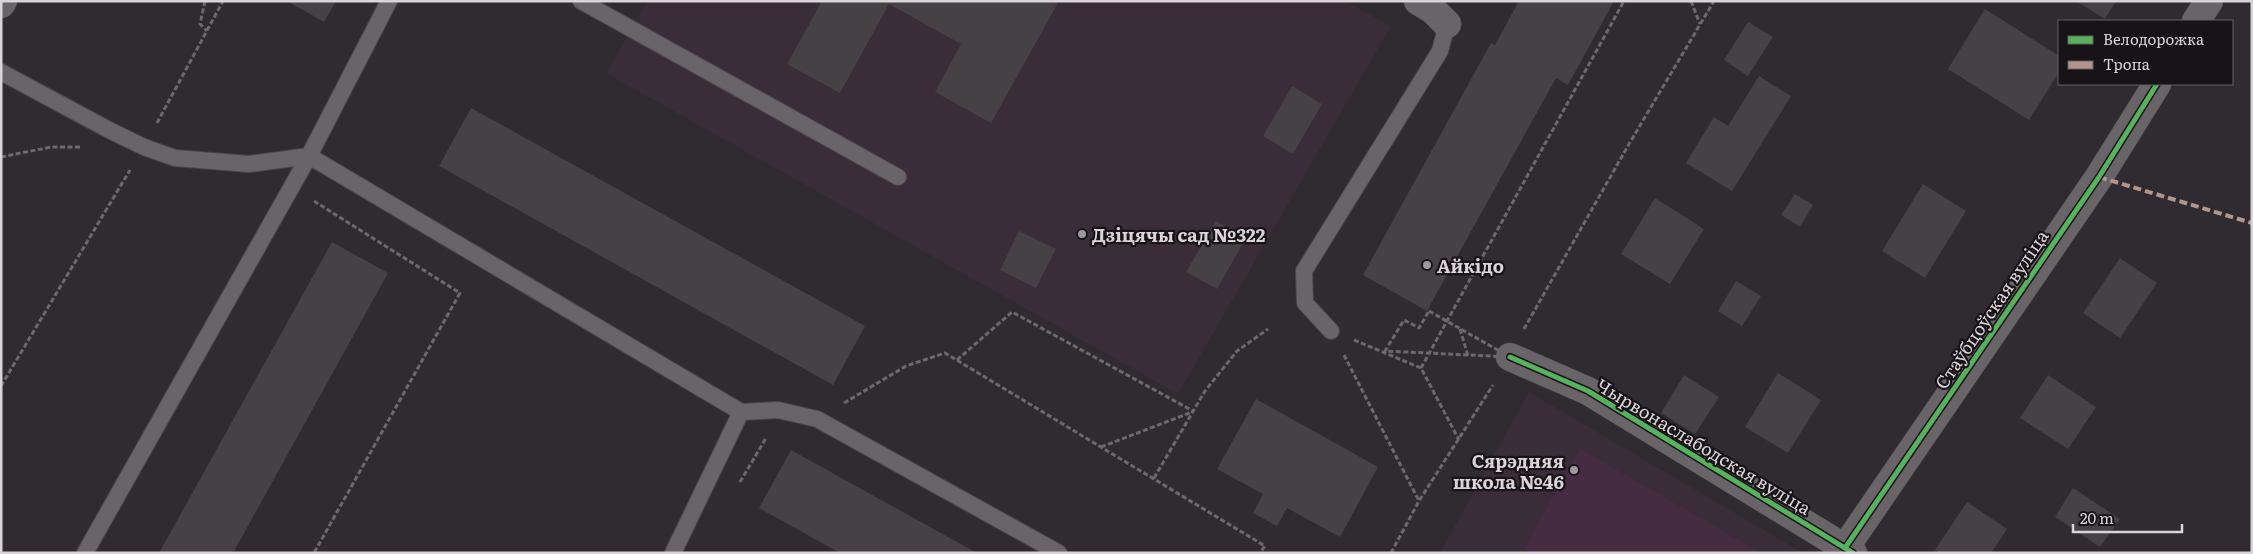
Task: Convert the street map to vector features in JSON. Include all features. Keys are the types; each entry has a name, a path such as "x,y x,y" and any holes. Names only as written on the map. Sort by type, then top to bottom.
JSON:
{"street":[{"path":"1418,1 1433,10 1447,24"},
{"path":"2197,20 2209,1"},
{"name":"Стаўбцоўская вуліца","path":"1849,550 2156,85"},
{"name":"Чырвонаслабодская вуліца","path":"1509,357 1588,390 1849,550"}],"lane":[{"path":"85,553 309,156 389,1"},
{"path":"582,1 898,177"},
{"path":"1332,331 1305,303 1304,272 1440,51 1447,24"},
{"path":"1,72 144,147 174,158 249,164 309,156 741,412 778,410 817,419 1059,553"},
{"path":"673,553 741,412"}],"path":[{"path":"205,1 200,24 207,31"},
{"path":"1,386 144,147 224,1"},
{"path":"1422,368 1624,1"},
{"path":"1691,1 1700,24"},
{"path":"1522,331 1629,144 1714,1"},
{"path":"1,157 51,147"},
{"path":"314,201 460,293 314,553"},
{"path":"1385,351 1404,320 1419,328 1429,311 1509,357"},
{"path":"957,360 1012,312 1193,411"},
{"path":"1460,328 1468,356"},
{"path":"1154,478 1204,391 1238,351 1268,329"},
{"path":"1332,331 1385,351 1422,368 1459,440"},
{"path":"1332,331 1419,501"},
{"path":"1385,351 1509,357"},
{"path":"817,419 906,366 945,353 1266,546 1260,553"},
{"path":"1391,553 1419,501 1495,382"},
{"path":"1101,447 1193,411"},
{"path":"737,488 770,431"}],"shaded area":[{"name":"Дзіцячы сад №322","path":"648,1 1345,1 1391,26 1178,394 606,73"},
{"name":"Сярэдняя школа №46","path":"1529,392 1803,553 1440,553"},
{"path":"1580,449 1761,553 1531,553 1524,549"}],"building":[{"path":"287,1 336,1 324,22"},
{"path":"822,1 1059,1 991,123 935,92 961,44 889,4 840,93 787,64"},
{"path":"1519,1 1614,1 1568,85 1556,78 1427,311 1363,275 1491,43 1495,45"},
{"path":"2076,1 2116,1 2105,19"},
{"path":"1985,9 2058,55 2058,74 2029,120 1948,69"},
{"path":"1748,22 1773,37 1748,76 1724,60"},
{"path":"1759,76 1791,96 1732,191 1686,163 1714,117 1728,126"},
{"path":"1292,86 1322,104 1293,154 1263,136"},
{"path":"471,108 865,326 833,385 439,166"},
{"path":"1923,184 1966,211 1925,278 1882,251"},
{"path":"1795,194 1813,205 1800,227 1781,215"},
{"path":"1655,198 1704,229 1670,284 1621,254"},
{"path":"1216,221 1246,238 1217,289 1186,272"},
{"path":"1019,231 1056,249 1036,288 1000,270"},
{"path":"332,242 388,273 233,553 159,553"},
{"path":"2120,258 2157,283 2120,338 2083,313"},
{"path":"1736,281 1761,296 1742,326 1718,311"},
{"path":"1778,373 1821,400 1788,453 1745,427"},
{"path":"1684,375 1719,397 1695,434 1661,413"},
{"path":"2048,375 2096,407 2068,449 2020,418"},
{"path":"1256,399 1378,467 1340,537 1287,508 1277,526 1253,513 1263,494 1217,469"},
{"path":"791,450 977,553 840,553 759,508"},
{"path":"2073,488 2120,519 2100,547 2055,517"},
{"path":"1967,502 2007,529 1991,553 1939,553 1935,550"}],"marked path":[{"path":"2099,177 2252,223"}],"cycle path":[{"path":"1845,548 2099,177 2156,85"},
{"path":"1510,357 1588,391 1853,553"}],"place":[{"name":"Дзіцячы сад №322","path":"1082,234"},
{"name":"Айкідо","path":"1427,265"},
{"name":"Сярэдняя школа №46","path":"1574,470"}]}
